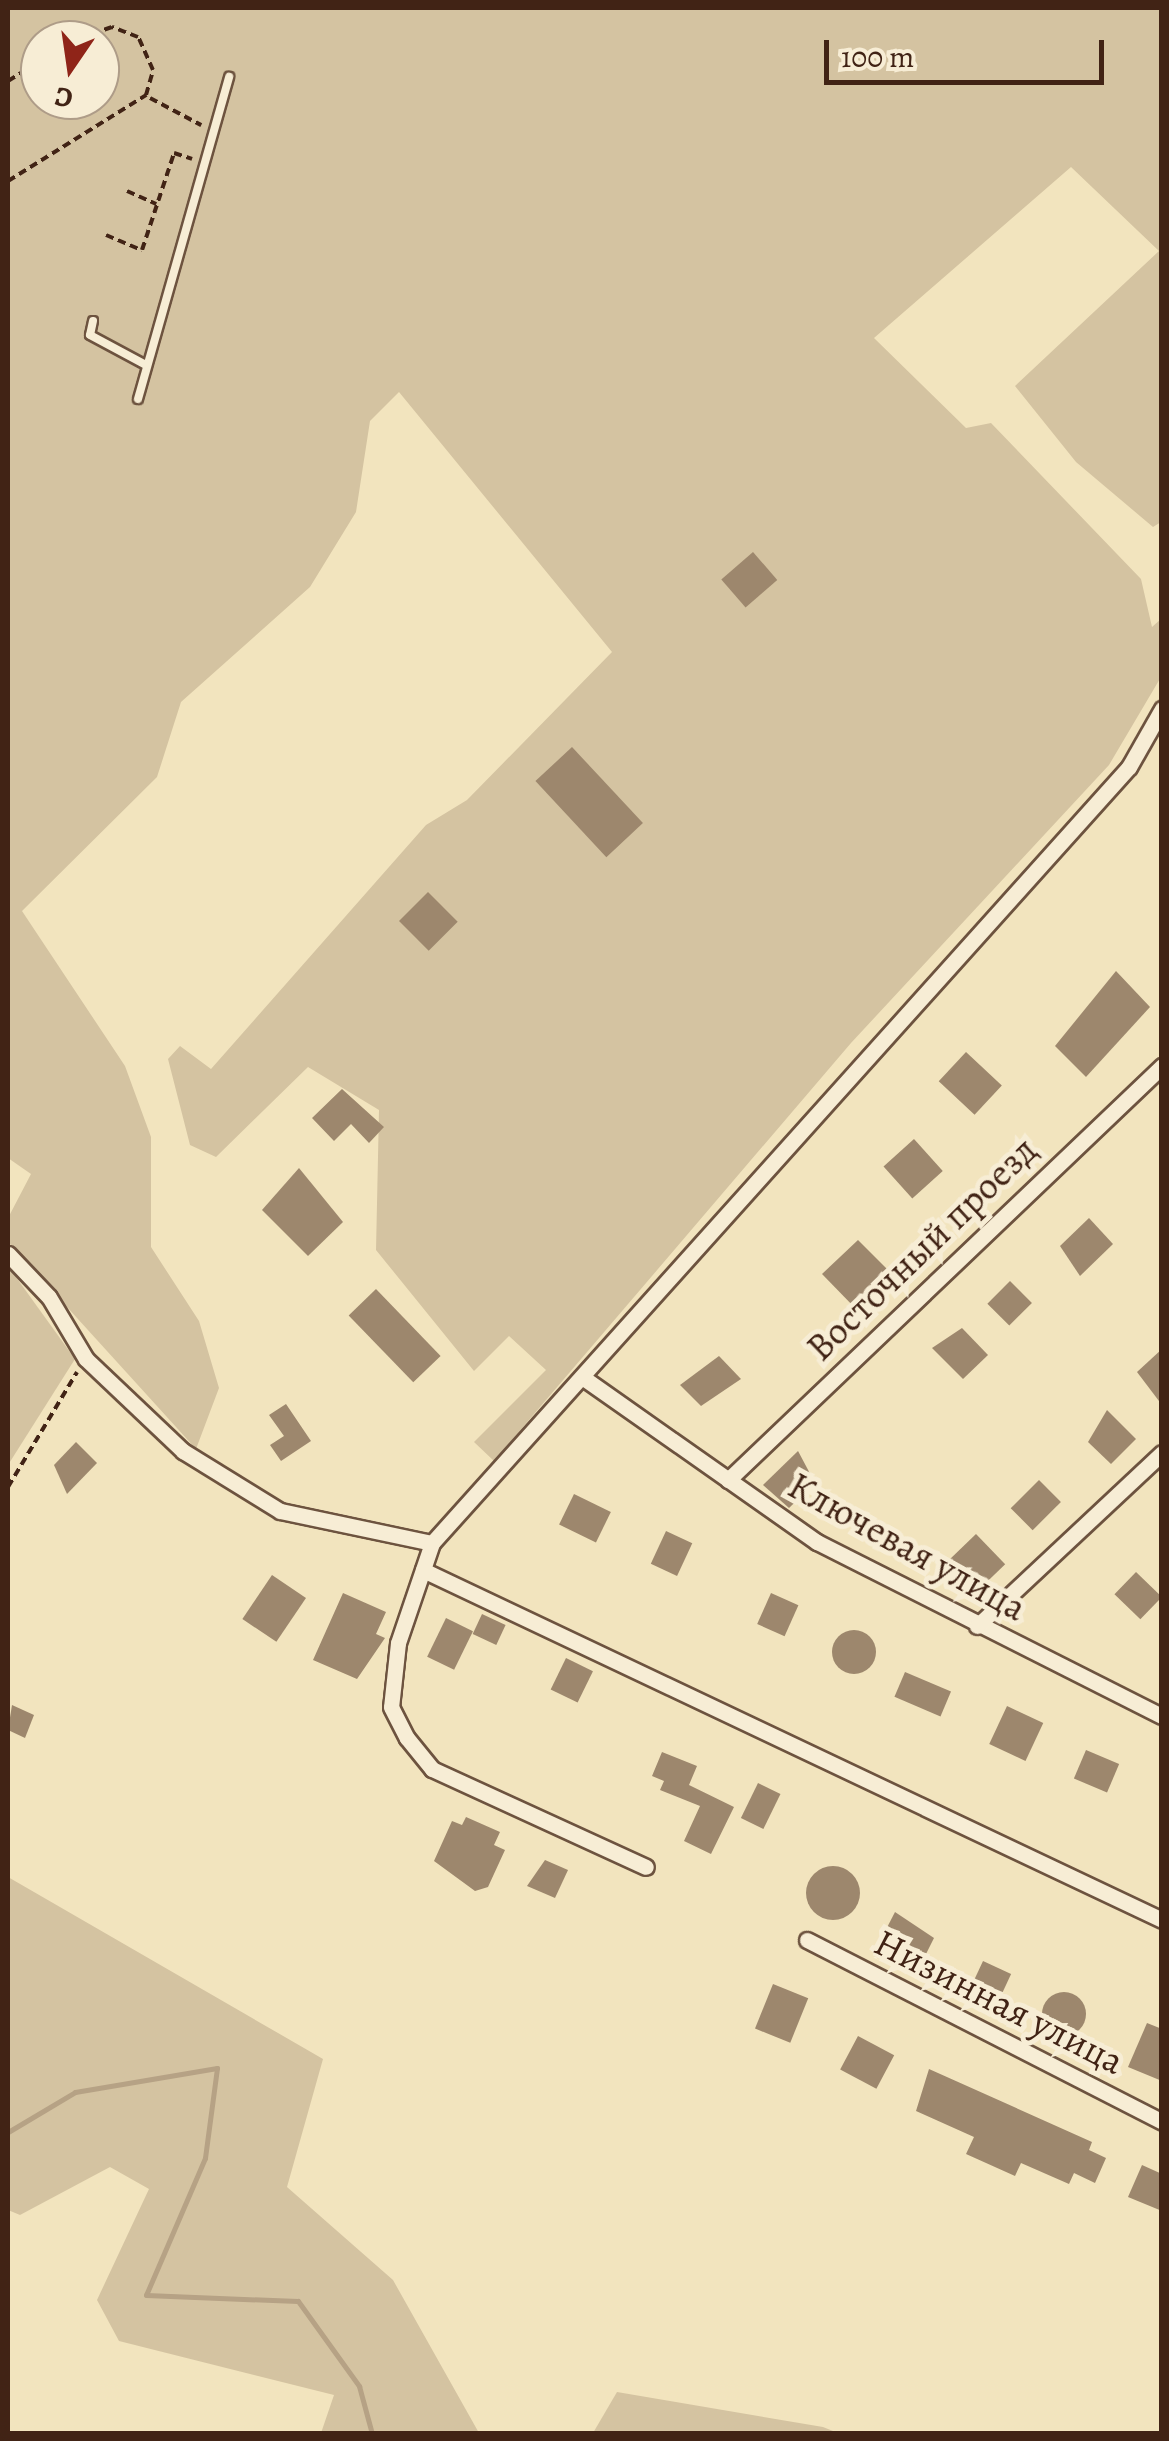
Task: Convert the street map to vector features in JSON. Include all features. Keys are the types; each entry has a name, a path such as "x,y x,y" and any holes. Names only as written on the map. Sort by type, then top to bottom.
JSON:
{"street":[{"path":"646,1867 432,1768 407,1738 391,1707 398,1643 432,1543 585,1378 1129,767 1162,709"},
{"name":"Восточный проезд","path":"728,1480 1162,1066"},
{"path":"8,1254 50,1298 86,1360 182,1452 280,1511 432,1543"},
{"name":"Ключевая улица","path":"585,1378 816,1542 1162,1716"},
{"path":"977,1626 1162,1453"},
{"path":"423,1570 1162,1920"},
{"name":"Низинная улица","path":"807,1940 1162,2122"}],"lane":[{"path":"138,399 229,77"},
{"path":"93,321 90,335 146,365"}],"path":[{"path":"120,30 138,37 152,70 146,95 120,111"},
{"path":"150,98 214,132"},
{"path":"8,181 106,120"},
{"path":"106,235 142,250 174,153 206,164"},
{"path":"126,191 156,204"},
{"path":"8,1487 86,1360"}],"shaded area":[{"path":"8,8 1161,8 1161,522 1153,527 1076,462 1015,386 1159,251 1071,167 874,338 966,428 991,423 1141,579 1152,627 1161,619 1161,677 1109,765 851,1043 494,1461 474,1442 546,1370 509,1336 474,1371 376,1250 379,1110 308,1067 216,1157 190,1145 168,1059 180,1046 211,1069 426,825 467,800 612,652 399,392 370,421 356,512 310,587 181,702 157,777 22,911 125,1066 151,1137 151,1247 199,1321 219,1388 196,1449 8,1242 8,1218 31,1174 8,1158"},
{"path":"8,1266 75,1359 8,1465"},
{"path":"8,1877 323,2059 287,2187 393,2280 479,2433 321,2433 334,2395 119,2341 97,2300 149,2189 110,2167 20,2215 8,2210"},
{"path":"617,2392 823,2427 838,2433 593,2433"}],"building":[{"path":"753,552 777,580 746,607 721,580"},
{"path":"572,747 643,823 606,857 535,781"},
{"path":"428,892 458,922 429,951 399,921"},
{"path":"1116,971 1150,1007 1086,1077 1055,1046"},
{"path":"966,1052 1002,1085 975,1115 939,1081"},
{"path":"342,1089 384,1127 369,1143 351,1124 334,1141 312,1118"},
{"path":"914,1139 943,1171 912,1198 884,1166"},
{"path":"299,1168 343,1222 308,1256 262,1210"},
{"path":"1089,1218 1113,1244 1080,1276 1060,1246"},
{"path":"858,1240 887,1269 858,1311 822,1274"},
{"path":"1010,1281 1032,1303 1009,1326 987,1304"},
{"path":"376,1289 441,1356 413,1382 349,1315"},
{"path":"962,1328 988,1355 963,1379 932,1348"},
{"path":"1162,1349 1162,1405 1137,1372"},
{"path":"719,1356 741,1379 701,1406 680,1385"},
{"path":"286,1404 311,1441 281,1461 270,1445 284,1436 269,1415"},
{"path":"1107,1410 1136,1439 1111,1464 1088,1442"},
{"path":"76,1442 97,1463 67,1494 54,1465"},
{"path":"798,1451 815,1483 789,1508 763,1485"},
{"path":"1039,1480 1061,1502 1033,1530 1011,1508"},
{"path":"574,1494 611,1512 596,1543 559,1525"},
{"path":"666,1531 692,1543 677,1576 651,1564"},
{"path":"976,1534 1005,1564 976,1592 947,1562"},
{"path":"1136,1572 1162,1597 1140,1619 1114,1594"},
{"path":"272,1575 306,1598 276,1642 242,1619"},
{"path":"343,1593 386,1612 376,1634 385,1638 357,1679 313,1660"},
{"path":"771,1593 798,1605 785,1636 757,1624"},
{"path":"482,1614 506,1625 496,1645 473,1634"},
{"path":"446,1618 473,1631 454,1670 427,1657"},
{"path":"854,1630 870,1636 876,1652 870,1668 854,1674 838,1668 832,1652 838,1636"},
{"path":"566,1658 593,1671 578,1703 551,1689"},
{"path":"905,1672 951,1692 940,1716 894,1697"},
{"path":"12,1705 34,1715 25,1738 8,1730"},
{"path":"1007,1706 1043,1723 1026,1761 989,1744"},
{"path":"1086,1750 1119,1764 1107,1793 1074,1779"},
{"path":"662,1752 697,1766 689,1785 734,1807 711,1854 684,1841 700,1806 660,1790 664,1781 652,1776"},
{"path":"758,1783 780,1794 763,1829 741,1818"},
{"path":"466,1817 500,1832 494,1845 505,1850 488,1887 475,1891 434,1861 452,1821 462,1825"},
{"path":"545,1860 568,1870 555,1898 527,1886"},
{"path":"833,1866 852,1874 860,1893 852,1912 833,1920 814,1912 806,1893 814,1874"},
{"path":"895,1912 934,1938 920,1966 878,1945"},
{"path":"983,1961 1011,1974 997,2004 969,1991"},
{"path":"773,1984 808,1998 790,2043 755,2029"},
{"path":"1064,1992 1080,1998 1086,2014 1080,2030 1064,2036 1048,2030 1042,2014 1048,1998"},
{"path":"1147,2023 1162,2029 1162,2081 1128,2067"},
{"path":"858,2036 894,2055 876,2089 840,2070"},
{"path":"929,2069 1092,2142 1089,2150 1106,2158 1095,2183 1074,2173 1069,2184 1021,2163 1015,2176 966,2154 974,2137 916,2111"},
{"path":"1142,2165 1162,2174 1162,2211 1128,2197"}],"waterway":[{"path":"8,2132 75,2092 217,2068 205,2158 146,2295 298,2301 359,2386 372,2434"}]}
